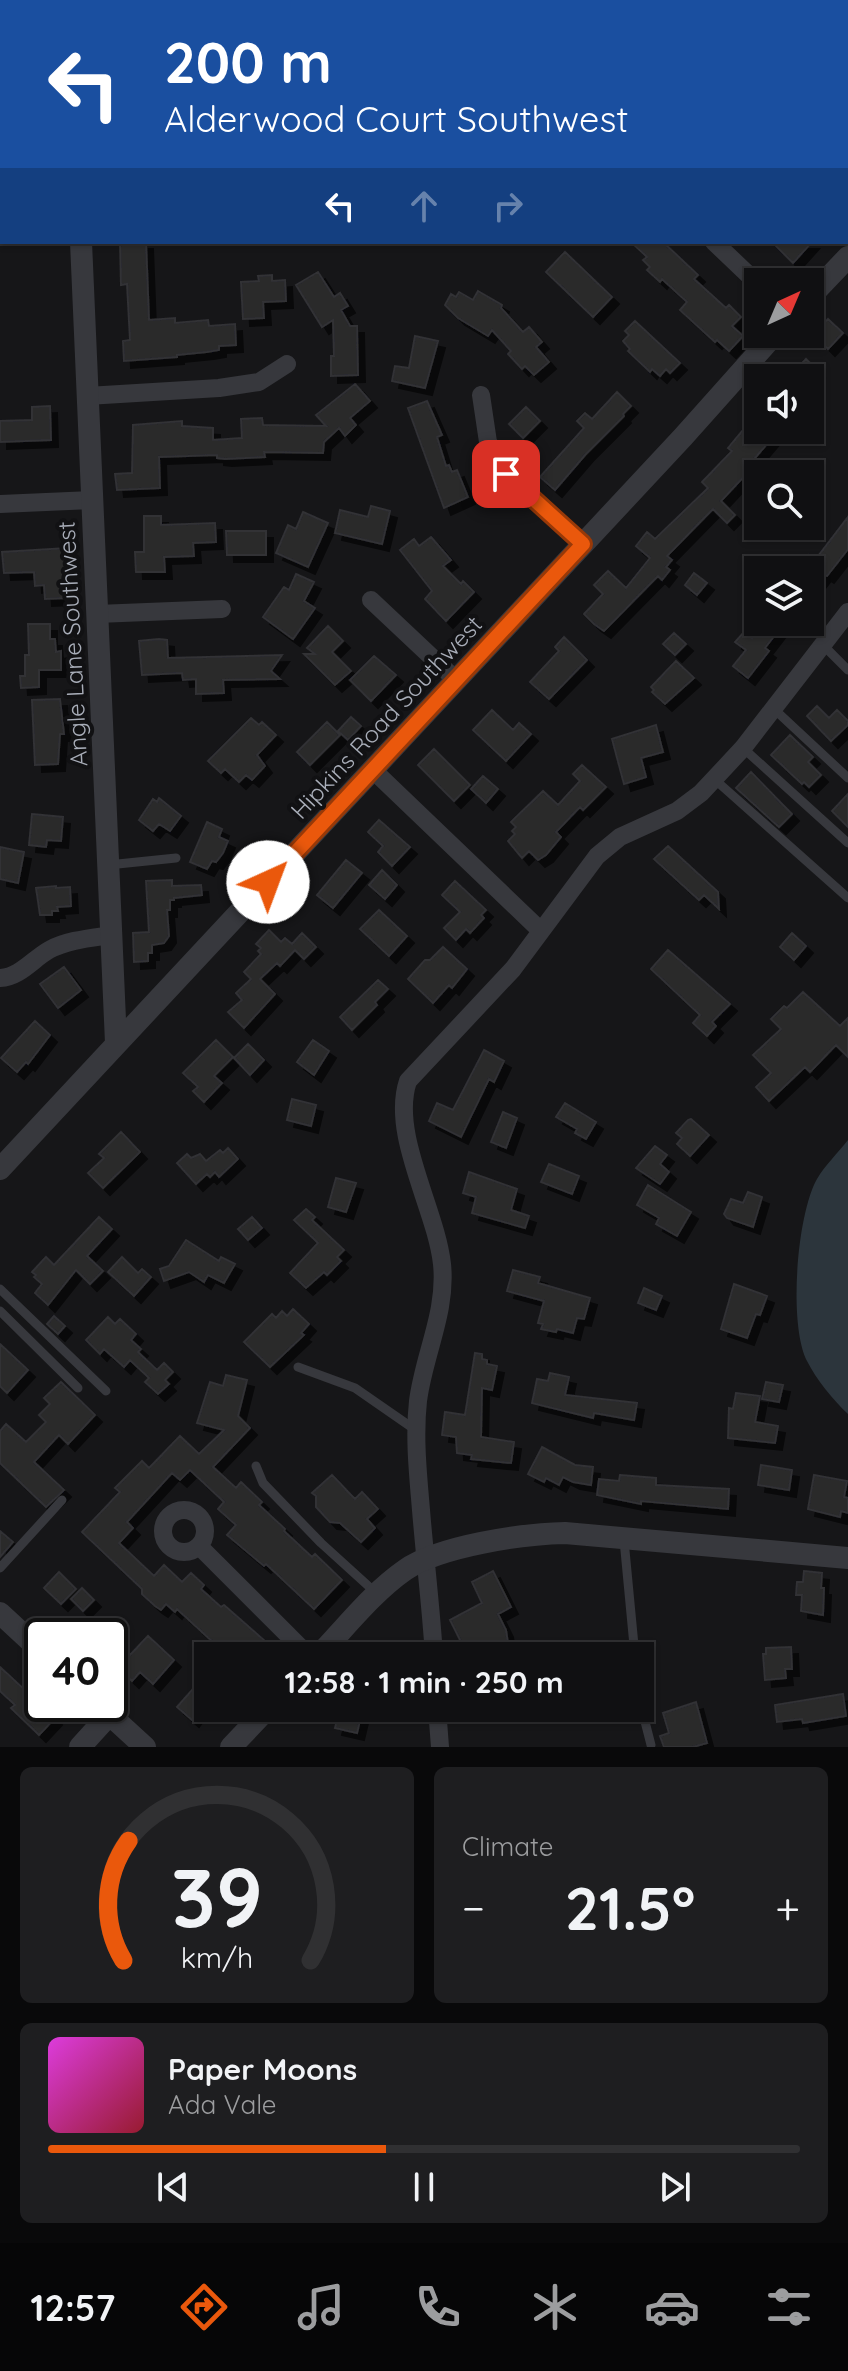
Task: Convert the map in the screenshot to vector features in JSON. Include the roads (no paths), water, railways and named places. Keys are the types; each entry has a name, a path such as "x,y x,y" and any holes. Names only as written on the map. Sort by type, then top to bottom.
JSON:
{"street":[{"name":"Angle Lane Southwest","path":"81,244 116,1043"},
{"path":"716,244 744,271"},
{"path":"824,282 848,257"},
{"name":"Hipkins Road Southwest","path":"0,1169 762,348"},
{"path":"87,396 219,388 259,382 287,364"},
{"path":"481,395 488,442 506,474 583,544"},
{"path":"0,504 92,500"},
{"path":"371,600 456,680"},
{"path":"97,614 222,609"},
{"path":"433,1642 416,1457 418,1400 439,1317 442,1264 403,1121 408,1081 513,969 597,856 629,832 689,803 743,748 848,612"},
{"path":"373,770 541,931"},
{"path":"0,978 17,973 50,950 111,935"},
{"path":"331,1642 377,1594 406,1569 425,1558 526,1534 565,1533 848,1558"},
{"path":"199,1546 295,1642"},
{"path":"0,1613 24,1635"},
{"path":"80,1747 96,1722"},
{"path":"118,1722 145,1747"},
{"path":"231,1747 255,1722"},
{"path":"438,1722 440,1747"}],"lane":[{"path":"823,645 848,670"},
{"path":"774,709 848,778"},
{"path":"743,748 848,843"},
{"path":"713,778 848,898"},
{"path":"108,865 176,858"},
{"path":"0,1289 106,1391"},
{"path":"0,1311 78,1388"},
{"path":"298,1367 355,1388 417,1431"},
{"path":"256,1466 263,1483 321,1543 377,1594"},
{"path":"0,1568 62,1500"},
{"path":"624,1540 634,1642"},
{"path":"645,1722 651,1745"}]}
